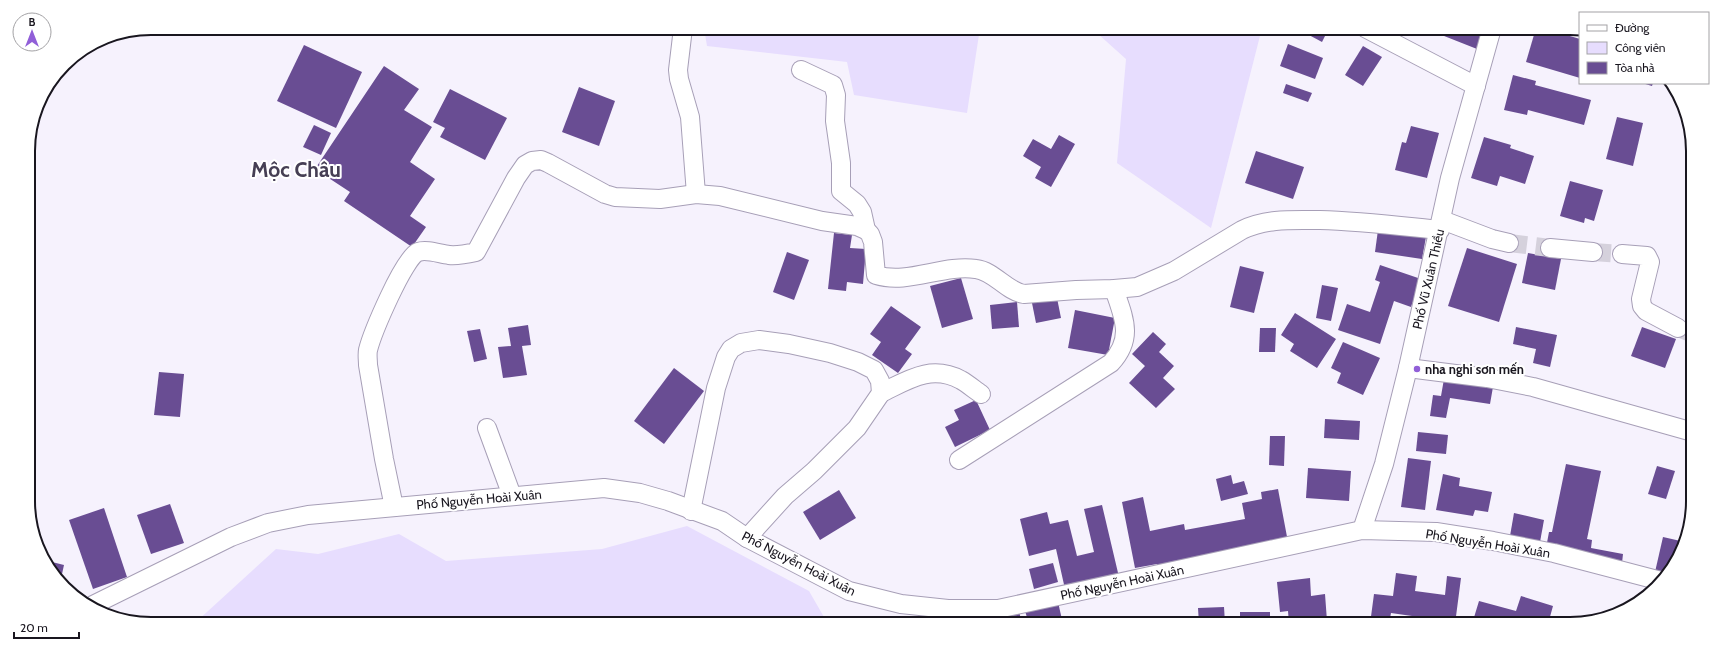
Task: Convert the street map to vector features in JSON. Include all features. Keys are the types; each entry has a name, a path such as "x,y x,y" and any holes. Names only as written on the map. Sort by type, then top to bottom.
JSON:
{"street":[{"path":"682,35 678,70 679,79 690,117 696,194"},
{"path":"1378,35 1476,86"},
{"name":"Phố Vũ Xuân Thiều","path":"1362,530 1384,464 1441,225 1450,178 1490,35"},
{"path":"801,70 833,85 836,95 835,120 841,162 841,191 860,208 866,230"},
{"path":"394,507 368,365 368,350 392,290 412,256 419,252 450,255 464,255 476,252 516,178 525,165 532,161 540,160 548,162 605,194 615,197 660,199 696,194 720,196 822,221 857,226 866,230 870,234 873,242 876,275 881,277 903,277 952,269 977,269 990,275 1017,293 1024,294 1137,287 1174,271 1242,230 1252,225 1266,222 1288,220 1441,225 1509,243"},
{"path":"1550,248 1593,252"},
{"path":"1622,254 1647,256 1650,262 1641,299 1642,306 1646,311 1678,328"},
{"path":"959,460 1111,363 1122,347 1126,336 1123,315 1114,289"},
{"path":"691,511 716,388 726,357 732,349 741,343 759,340 789,344 830,353 858,362 874,370 880,381 881,392"},
{"path":"1408,368 1487,378 1533,387 1686,430"},
{"path":"747,538 785,496 814,472 857,428 881,392 912,378 938,372 960,380 981,394"},
{"path":"487,428 512,496"},
{"name":"Phố Nguyễn Hoài Xuân","path":"97,603 231,537 268,523 308,515 604,488 640,493 668,501 691,511 722,521 747,538 848,591 902,604 948,609 998,609 1362,530 1436,532 1554,553 1655,579"}],"green space":[{"path":"705,35 979,35 967,113 854,95 847,62 707,46"},
{"path":"1099,35 1260,35 1211,228 1117,163 1126,59"},
{"path":"687,526 809,591 824,617 201,617 276,549 318,554 399,534 446,561 602,549"}],"building":[{"path":"1309,35 1326,35 1322,42"},
{"path":"1442,35 1483,35 1477,49"},
{"path":"1534,35 1567,35 1579,39 1579,78 1526,62"},
{"path":"1288,44 1323,58 1315,79 1280,66"},
{"path":"304,45 362,72 336,128 277,101"},
{"path":"1363,46 1382,57 1363,86 1345,75"},
{"path":"384,66 419,89 404,110 432,127 410,162 435,179 410,216 426,227 412,247 344,201 350,192 315,169"},
{"path":"1513,75 1536,81 1535,85 1591,100 1584,125 1528,110 1527,115 1504,110"},
{"path":"1286,84 1312,93 1308,102 1283,93"},
{"path":"579,87 615,101 599,146 562,132"},
{"path":"450,89 507,118 485,160 440,137 445,128 433,122"},
{"path":"1617,117 1643,123 1633,166 1606,159"},
{"path":"314,125 331,133 321,155 303,147"},
{"path":"1411,126 1439,133 1427,178 1395,170 1402,142 1406,143"},
{"path":"1059,135 1075,144 1051,187 1035,178 1041,167 1023,156 1033,139 1051,149"},
{"path":"1484,137 1511,145 1510,148 1534,156 1525,184 1500,176 1497,186 1471,178"},
{"path":"1256,151 1304,167 1293,199 1245,183"},
{"path":"1570,181 1603,190 1594,221 1585,218 1584,223 1560,216"},
{"path":"1378,230 1426,237 1422,259 1375,252"},
{"path":"834,233 852,235 850,248 866,249 863,284 847,282 846,291 828,289"},
{"path":"1467,248 1517,264 1499,322 1448,306"},
{"path":"787,252 809,260 794,300 773,292"},
{"path":"1528,253 1561,259 1555,290 1522,283"},
{"path":"1380,265 1421,279 1411,307 1394,301 1380,344 1338,330 1347,304 1370,312 1380,282 1375,280"},
{"path":"1240,266 1264,272 1254,313 1230,307"},
{"path":"961,278 973,319 942,328 930,286"},
{"path":"1322,285 1338,288 1331,321 1316,318"},
{"path":"1057,298 1061,318 1036,323 1032,303"},
{"path":"1017,302 1019,327 992,329 990,305"},
{"path":"891,306 921,327 905,349 912,354 898,373 872,355 881,342 870,334"},
{"path":"1075,310 1115,318 1108,355 1068,348"},
{"path":"1295,313 1336,339 1317,368 1290,351 1294,344 1281,335"},
{"path":"528,325 531,345 522,346 527,375 503,378 498,347 511,346 508,328"},
{"path":"1516,327 1557,335 1550,367 1533,363 1536,349 1513,344"},
{"path":"1642,327 1676,339 1665,368 1631,356"},
{"path":"1260,328 1276,328 1275,352 1259,352"},
{"path":"480,329 487,359 474,362 467,331"},
{"path":"1153,332 1166,344 1159,352 1174,366 1163,378 1175,389 1156,408 1129,383 1145,366 1132,354"},
{"path":"1343,342 1380,358 1363,395 1337,383 1341,373 1331,368"},
{"path":"674,368 704,391 664,444 634,421"},
{"path":"159,372 184,374 180,417 154,415"},
{"path":"1444,379 1493,387 1490,404 1450,398 1446,418 1430,416 1433,395 1441,396"},
{"path":"976,400 990,430 955,447 945,427 959,420 954,410"},
{"path":"1325,419 1360,421 1359,440 1324,438"},
{"path":"1418,432 1448,435 1446,454 1416,451"},
{"path":"1270,436 1285,436 1284,466 1269,465"},
{"path":"1408,458 1431,461 1425,510 1401,507"},
{"path":"1566,464 1601,471 1587,539 1592,540 1591,548 1623,554 1622,563 1546,548 1549,532 1552,532"},
{"path":"1657,466 1675,471 1666,499 1648,494"},
{"path":"1308,468 1351,471 1349,501 1306,498"},
{"path":"1443,474 1460,478 1459,486 1492,492 1488,512 1475,510 1473,516 1436,510"},
{"path":"1231,475 1233,484 1244,481 1248,494 1221,501 1216,479"},
{"path":"1278,489 1288,542 1157,567 1157,564 1135,568 1122,502 1143,497 1150,531 1184,524 1185,530 1245,519 1242,503 1262,499 1261,492"},
{"path":"839,490 856,518 820,540 803,512"},
{"path":"170,504 184,543 151,554 137,515"},
{"path":"1102,505 1119,577 1065,589 1056,549 1029,556 1020,519 1047,512 1050,524 1068,520 1077,556 1094,552 1084,509"},
{"path":"104,508 127,577 93,589 69,520"},
{"path":"1514,513 1544,520 1540,542 1510,536"},
{"path":"1663,537 1679,541 1674,552 1660,573 1655,572"},
{"path":"53,562 64,565 62,574"},
{"path":"1053,563 1058,582 1034,589 1029,569"},
{"path":"1396,573 1417,576 1415,591 1445,595 1447,576 1461,578 1456,617 1412,617 1391,613 1390,617 1371,617 1374,594 1393,596"},
{"path":"1310,578 1311,596 1325,594 1327,617 1288,617 1288,611 1280,612 1277,582"},
{"path":"1521,596 1553,606 1550,617 1474,617 1479,601 1516,611"},
{"path":"1058,602 1061,617 1027,617 1025,611"},
{"path":"1224,607 1225,617 1199,617 1198,608"},
{"path":"1019,611 1020,617 1001,617 1001,615"},
{"path":"1240,612 1270,612 1270,617 1240,617"}],"tunnel":[{"path":"1509,243 1550,248"},
{"path":"1593,252 1622,254"},
{"path":"1678,328 1686,331"}],"place":[{"name":"nha nghi sơn mến","path":"1417,369"}],"district":[{"name":"Mộc Châu","path":"296,169"}]}
